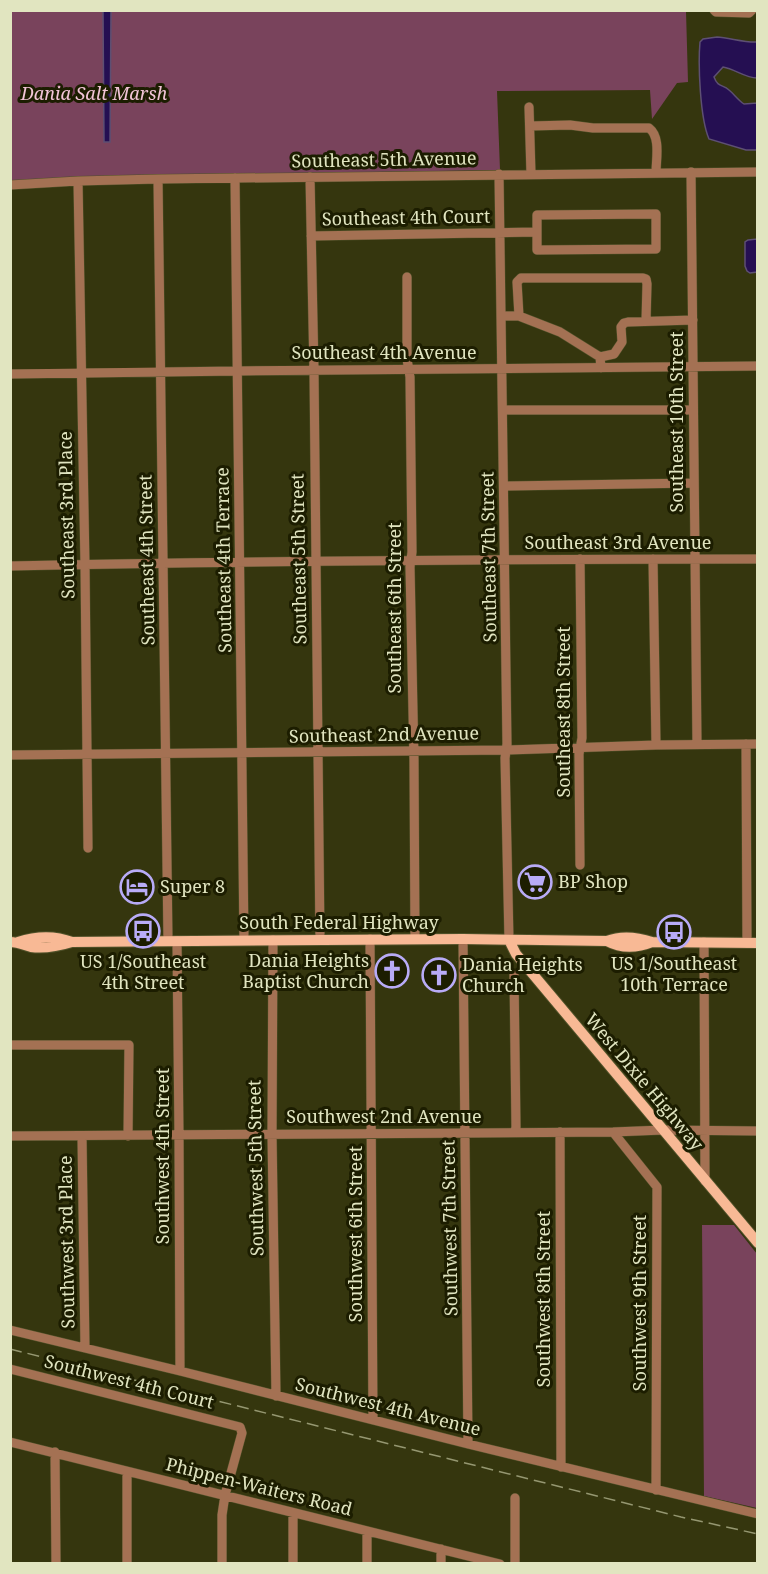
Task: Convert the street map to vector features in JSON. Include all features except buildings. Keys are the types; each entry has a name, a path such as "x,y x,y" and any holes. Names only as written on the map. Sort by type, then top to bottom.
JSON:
{"main road":[{"name":"South Federal Highway","path":"14,942 31,938 59,937 72,942 463,939 607,941 618,946 641,946 652,942 752,943"},
{"name":"West Dixie Highway","path":"509,940 516,954 758,1243"}],"street":[{"path":"714,10 716,12 749,13 752,10"},
{"path":"529,107 531,174"},
{"path":"530,126 649,128 656,136 656,173"},
{"name":"Southeast 10th Street","path":"691,172 697,744"},
{"name":"Southeast 5th Avenue","path":"10,185 158,179 758,172"},
{"name":"Southeast 7th Street","path":"500,174 509,940"},
{"name":"Southeast 5th Street","path":"310,177 320,940"},
{"name":"Southeast 4th Terrace","path":"235,178 244,940"},
{"name":"Southeast 4th Street","path":"158,179 166,753 172,941"},
{"name":"Southeast 3rd Place","path":"78,181 88,848"},
{"path":"656,214 656,249 537,250 537,232 537,215 656,214"},
{"name":"Southeast 4th Court","path":"311,236 537,232"},
{"name":"Southeast 6th Street","path":"407,277 415,939"},
{"path":"519,316 518,282 521,278 643,278 646,279 647,284 646,321"},
{"path":"502,316 519,316 560,332 600,357 614,354 622,342 621,327 624,323 693,321"},
{"path":"600,357 601,368"},
{"name":"Southeast 4th Avenue","path":"10,374 758,366"},
{"path":"504,410 693,410"},
{"path":"505,486 694,483"},
{"name":"Southeast 8th Street","path":"579,865 582,738 580,559"},
{"path":"653,559 656,744"},
{"name":"Southeast 3rd Avenue","path":"10,566 164,562 758,559"},
{"name":"Southeast 2nd Avenue","path":"10,755 507,750 656,744 758,744"},
{"path":"746,744 752,943"},
{"name":"Southwest 6th Street","path":"370,939 373,1420"},
{"name":"Southwest 7th Street","path":"463,939 468,1444"},
{"name":"Southwest 5th Street","path":"273,940 272,1134 276,1396"},
{"name":"Southwest 4th Street","path":"172,941 179,1136 180,1371"},
{"path":"704,942 705,1180"},
{"path":"514,976 515,1132"},
{"path":"10,1045 129,1045 128,1136"},
{"name":"Southwest 2nd Avenue","path":"10,1136 758,1131"},
{"name":"Southwest 8th Street","path":"560,1132 561,1467"},
{"name":"Southwest 9th Street","path":"613,1132 657,1187 656,1490"},
{"name":"Southwest 3rd Place","path":"82,1136 85,1348"},
{"name":"Southwest 4th Avenue","path":"10,1330 758,1514"},
{"name":"Southwest 4th Court","path":"10,1369 240,1427 242,1433 225,1494"},
{"name":"Phippen-Waiters Road","path":"10,1442 500,1563"},
{"path":"55,1452 56,1563"},
{"path":"127,1472 127,1563"},
{"path":"222,1563 222,1515 225,1494"},
{"path":"515,1563 516,1498"},
{"path":"293,1513 293,1563"},
{"path":"367,1531 367,1563"},
{"path":"441,1549 441,1563"}],"green space":[{"name":"Dania Salt Marsh","path":"11,11 686,11 688,82 677,83 652,119 650,90 497,91 500,170 78,177 11,181"},
{"path":"702,1225 734,1225 757,1254 757,1508 704,1496"}],"shaded area":[{"path":"103,11 111,11 110,142 104,142"},
{"path":"717,37 757,42 757,78 748,77 723,67 714,77 717,83 727,88 744,104 757,103 757,150 746,150 709,139 700,91 700,42 703,39"},
{"path":"757,239 757,272 750,273 745,266 745,242"}],"railway":[{"path":"10,1349 681,1517 758,1534"}],"place":[{"name":"BP Shop","path":"535,882"},
{"name":"Super 8","path":"137,887"},
{"name":"US 1/Southeast 4th Street","path":"143,931"},
{"name":"US 1/Southeast 10th Terrace","path":"674,932"},
{"name":"Dania Heights Baptist Church","path":"392,971"},
{"name":"Dania Heights Church","path":"439,975"}]}
